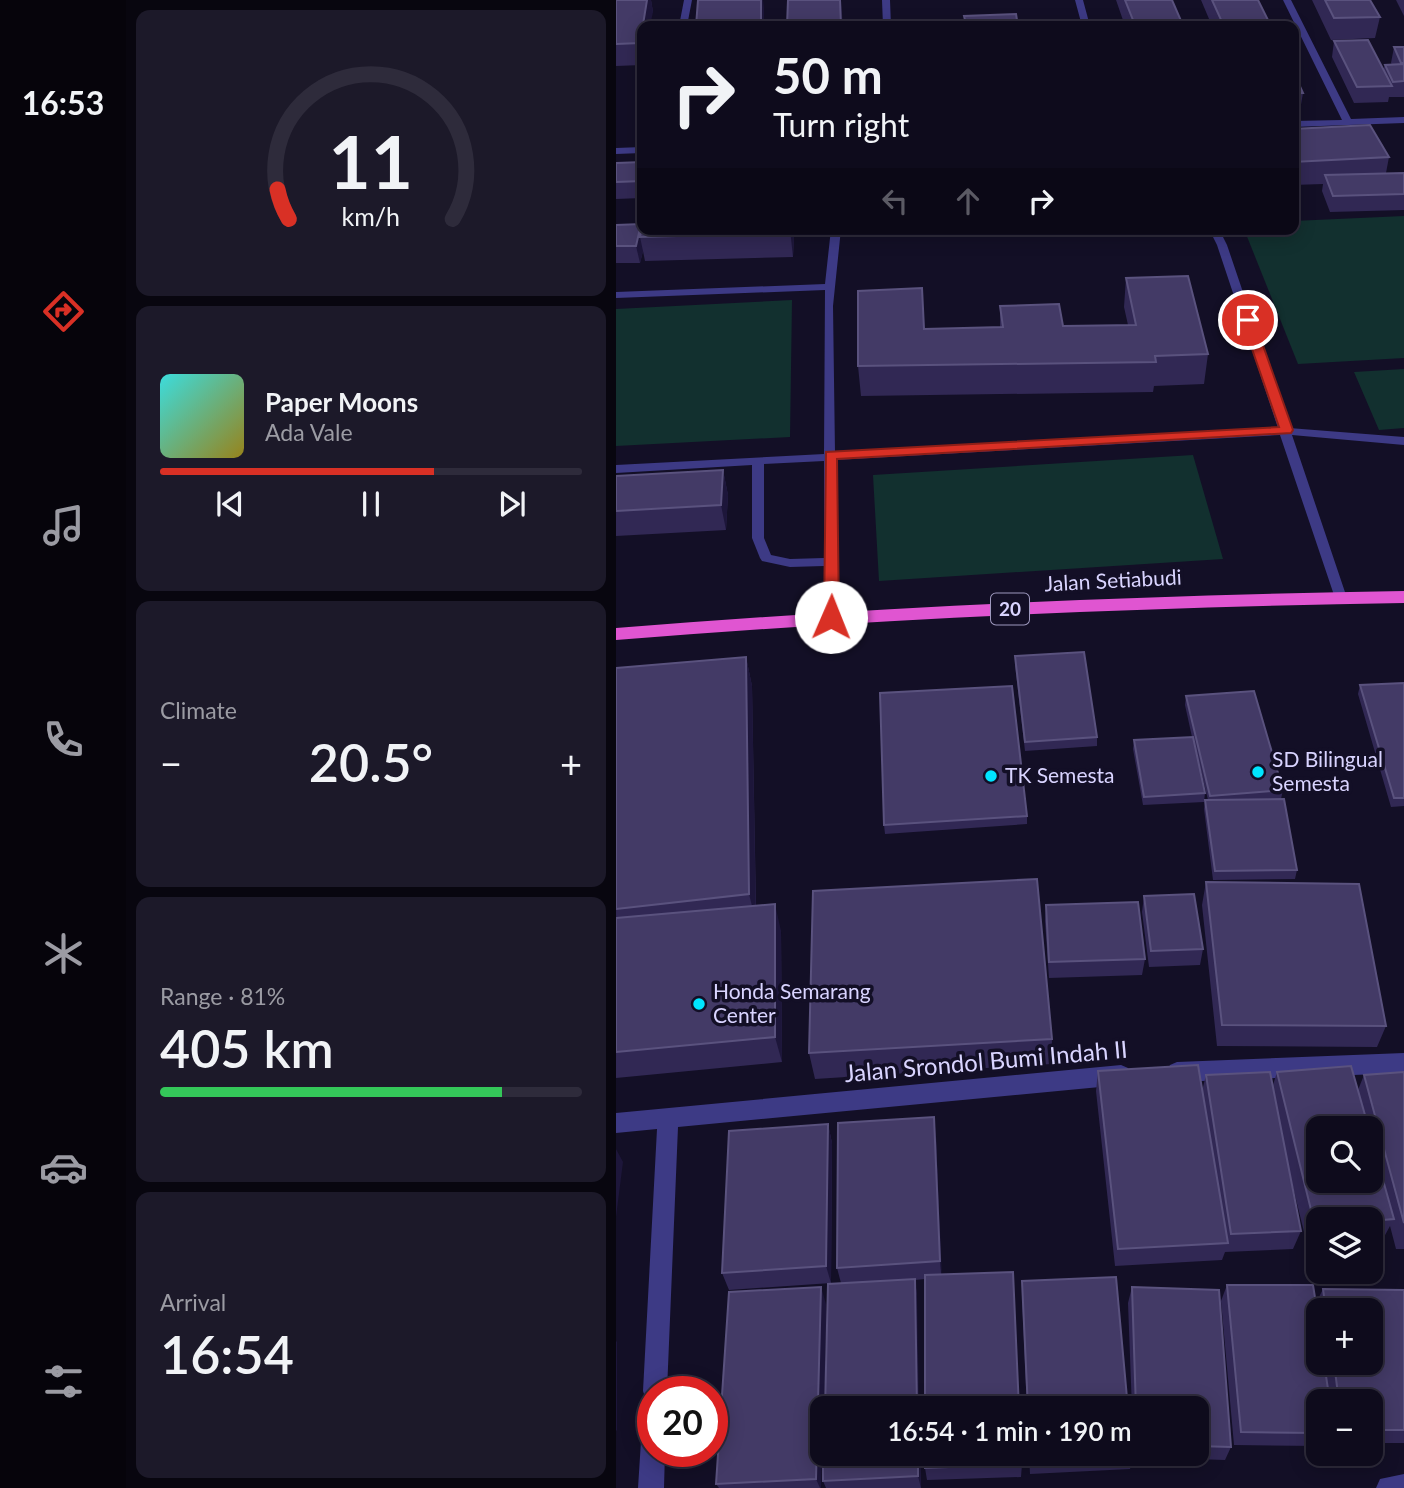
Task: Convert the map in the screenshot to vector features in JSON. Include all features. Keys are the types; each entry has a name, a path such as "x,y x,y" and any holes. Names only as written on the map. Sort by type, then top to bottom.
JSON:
{"highway":[{"name":"Jalan Setiabudi","path":"616,634 831,617 1195,600 1404,597"}],"street":[{"name":"Jalan Srondol Bumi Indah II","path":"616,1122 1152,1073 1404,1063"},
{"path":"656,1376 668,1118"},
{"path":"651,1488 652,1467"},
{"path":"1389,1488 1404,1487"}],"lane":[{"path":"684,21 688,0"},
{"path":"886,0 887,21"},
{"path":"1079,0 1085,21"},
{"path":"1287,0 1298,21"},
{"path":"1299,24 1348,122"},
{"path":"1299,124 1404,120"},
{"path":"616,151 637,150"},
{"path":"831,617 833,562 828,306 835,235"},
{"path":"1216,235 1286,430 1341,598"},
{"path":"616,296 830,287"},
{"path":"616,469 1286,430 1404,441"},
{"path":"758,460 758,538 766,558 790,564 833,562"}],"green space":[{"path":"1404,216 1404,358 1298,364 1246,235 1299,235 1299,221"},
{"path":"792,300 790,437 616,446 616,309"},
{"path":"1404,369 1404,428 1379,430 1354,372"},
{"path":"1193,455 1223,559 879,581 873,475"}],"building":[{"path":"616,0 647,0 644,21 637,21 637,43 616,44"},
{"path":"698,0 761,0 761,21 696,21"},
{"path":"788,0 840,0 841,21 787,21"},
{"path":"1125,0 1172,0 1181,21 1133,21"},
{"path":"1212,0 1258,0 1268,20 1245,21 1222,21"},
{"path":"1325,0 1370,0 1380,17 1334,18"},
{"path":"1016,14 1017,21 950,21 965,20 964,16"},
{"path":"1368,40 1392,86 1357,87 1334,41"},
{"path":"1394,47 1404,47 1404,63 1401,63"},
{"path":"1404,64 1404,81 1393,82 1385,65"},
{"path":"1370,125 1389,157 1299,162 1299,129"},
{"path":"637,162 637,181 616,182 616,163"},
{"path":"1404,173 1404,194 1333,196 1325,175"},
{"path":"637,224 636,246 616,246 616,225"},
{"path":"640,235 715,235 640,237"},
{"path":"1188,276 1208,354 1155,356 1156,362 858,366 858,291 922,288 924,329 1003,327 1000,306 1059,304 1063,326 1136,325 1126,278"},
{"path":"723,470 721,505 616,511 616,476"},
{"path":"1084,652 1097,737 1025,742 1015,656"},
{"path":"746,657 749,894 616,909 616,668"},
{"path":"1404,683 1404,798 1394,798 1360,685"},
{"path":"1012,686 1027,816 884,825 880,693"},
{"path":"1254,691 1283,790 1210,796 1186,696"},
{"path":"1193,737 1205,793 1144,797 1134,740"},
{"path":"1284,799 1297,870 1215,871 1205,800"},
{"path":"1037,879 1052,1039 809,1053 813,891"},
{"path":"1206,882 1359,884 1386,1026 1222,1025"},
{"path":"1194,894 1203,949 1151,951 1144,896"},
{"path":"1138,902 1145,959 1049,962 1046,905"},
{"name":"Honda Semarang Center","path":"775,904 775,1037 616,1052 616,918"},
{"path":"1198,1065 1228,1243 1118,1249 1098,1071"},
{"path":"1351,1066 1365,1116 1306,1116 1306,1190 1277,1072"},
{"path":"1270,1072 1301,1231 1231,1234 1206,1075"},
{"path":"1404,1072 1404,1223 1383,1145 1383,1116 1375,1116 1364,1075"},
{"path":"934,1117 940,1261 837,1268 838,1123"},
{"path":"828,1124 826,1266 722,1273 729,1131"},
{"path":"1383,1180 1394,1219 1383,1220 1383,1207 1310,1207 1307,1193 1383,1193"},
{"path":"1013,1272 1018,1396 925,1396 925,1275"},
{"path":"1116,1277 1127,1396 1027,1396 1022,1281"},
{"path":"915,1279 917,1396 825,1396 828,1284"},
{"path":"1227,1285 1313,1285 1315,1298 1306,1298 1306,1375 1326,1375 1328,1389 1306,1389 1306,1433 1241,1432"},
{"path":"821,1287 818,1396 810,1396 810,1466 816,1466 816,1479 716,1484 717,1467 728,1467 728,1376 723,1376 729,1292"},
{"path":"1132,1287 1219,1290 1231,1447 1209,1446 1209,1396 1136,1396"},
{"path":"1323,1289 1404,1290 1404,1430 1383,1430 1383,1389 1337,1389 1336,1375 1383,1375 1383,1298 1324,1298"},
{"path":"823,1466 918,1466 918,1476 823,1481"},
{"path":"925,1466 974,1466 925,1468"}],"place":[{"name":"SD Bilingual Semesta","path":"1258,772"},
{"name":"TK Semesta","path":"991,776"},
{"name":"Honda Semarang Center","path":"699,1004"}],"route":[{"path":"831,617 831,455 1286,430 1248,320"}]}
